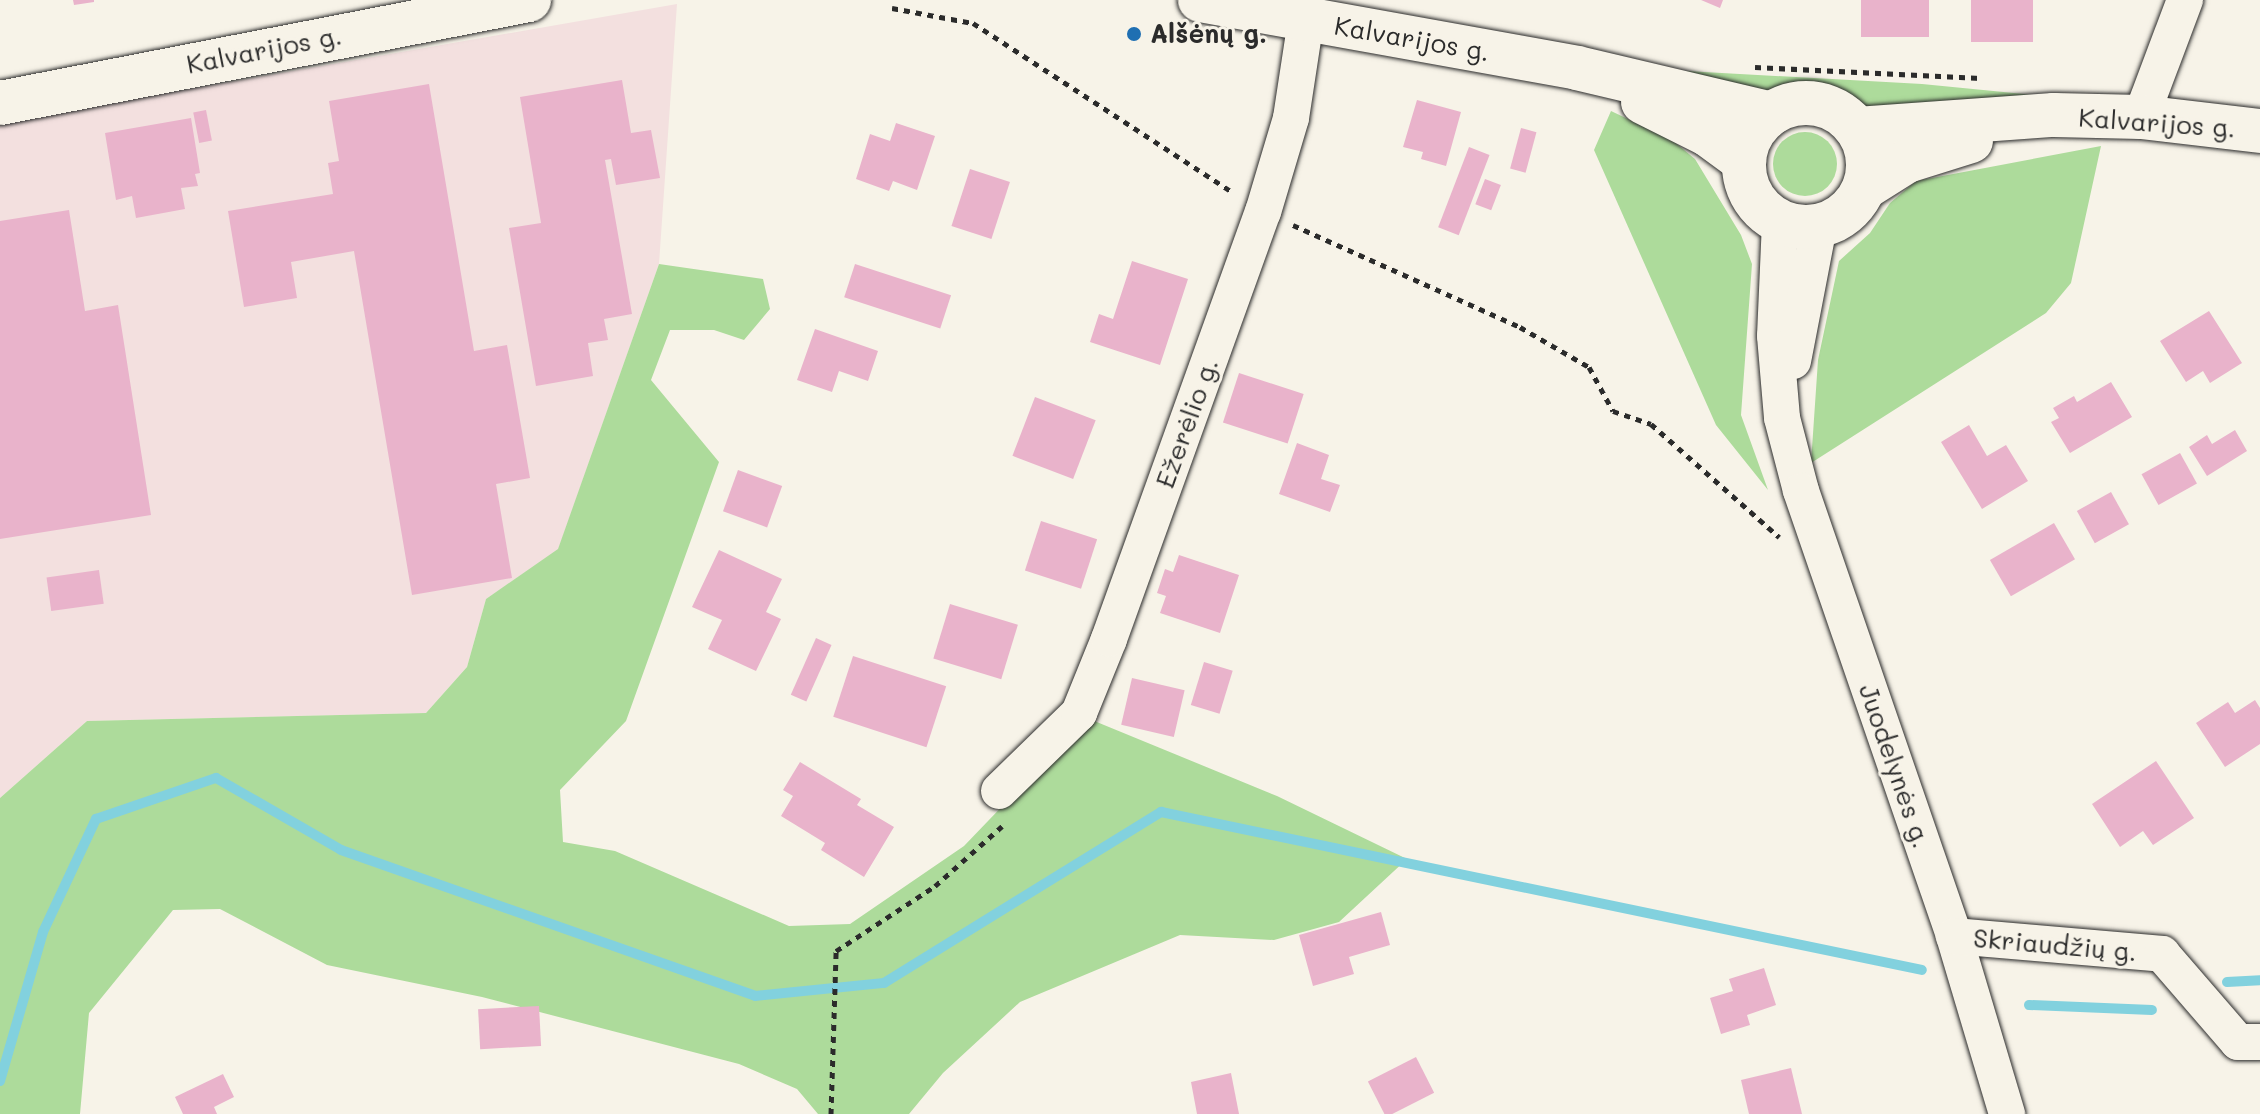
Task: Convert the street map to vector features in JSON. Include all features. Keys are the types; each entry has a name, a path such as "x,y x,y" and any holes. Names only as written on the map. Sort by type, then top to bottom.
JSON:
{"main road":[{"name":"Kalvarijos g.","path":"0,103 529,0"},
{"name":"Kalvarijos g.","path":"1200,0 1577,68 1771,114"},
{"name":"Kalvarijos g.","path":"1577,68 1707,134 1744,161"},
{"path":"1788,105 1826,106 1857,129 1866,147 1864,188 1846,212 1800,224 1752,197 1744,161 1748,143 1771,114 1788,105"},
{"name":"Kalvarijos g.","path":"1864,188 1907,161 2054,115"},
{"name":"Kalvarijos g.","path":"1857,129 2054,115 2141,117 2260,131"}],"street":[{"path":"2141,117 2185,0"},
{"name":"Ežerėlio g.","path":"1004,805 1079,713 1263,212 1291,118 1306,20"},
{"name":"Juodelynės g.","path":"1800,224 1775,336 1782,418 1801,491 1954,936 2007,1114"},
{"name":"Skriaudžių g.","path":"1954,936 2162,954 2238,1042 2260,1042"}],"path":[{"path":"892,8 973,23 1263,212 1520,327 1589,367 1613,411 1651,424 1784,541"},
{"path":"1747,66 1993,79"},
{"path":"831,1114 836,951 935,886 1004,805"}],"shaded area":[{"path":"677,4 659,264 558,550 486,599 467,667 426,713 87,721 0,798 0,122"}],"green space":[{"path":"1668,70 1922,84 2055,97 1861,108 1832,89 1806,83 1768,92"},
{"path":"1611,111 1672,140 1695,159 1741,235 1752,264 1741,415 1768,490 1716,425 1594,150"},
{"path":"1805,132 1823,138 1831,146 1837,164 1831,182 1823,190 1805,196 1787,190 1779,182 1773,164 1779,146 1787,138"},
{"path":"2101,146 2071,283 2046,313 1811,463 1818,360 1839,261 1870,233 1890,203 1916,181"},
{"path":"659,264 763,279 770,309 744,340 714,330 670,330 651,380 719,462 626,721 560,790 563,842 615,851 789,926 850,924 964,846 1087,718 1277,796 1407,859 1339,922 1274,940 1180,935 1020,1002 943,1073 909,1114 818,1114 797,1089 739,1064 482,997 327,965 220,909 173,910 89,1013 80,1114 0,1114 0,798 87,721 426,713 467,667 486,599 558,549"}],"building":[{"path":"73,0 94,0 94,2 74,5"},
{"path":"1701,0 1723,0 1720,8"},
{"path":"1861,0 1929,0 1929,37 1861,37"},
{"path":"1971,0 2033,0 2033,42 1971,42"},
{"path":"622,80 631,133 651,130 660,178 616,185 611,159 605,160 632,314 604,319 608,340 588,343 593,376 536,386 509,228 541,223 520,97"},
{"path":"429,84 474,351 507,345 530,478 496,484 512,578 412,595 354,251 291,262 297,298 244,307 228,211 333,194 328,163 339,161 329,101"},
{"path":"1417,100 1461,112 1446,166 1421,159 1423,152 1403,147"},
{"path":"206,110 212,140 199,143 193,112"},
{"path":"191,118 200,173 195,174 198,186 181,188 185,209 136,218 132,196 116,200 105,133"},
{"path":"896,123 935,136 917,190 893,181 889,191 856,179 870,134 890,141"},
{"path":"1521,128 1536,132 1526,173 1510,169"},
{"path":"1469,147 1490,155 1459,235 1438,227"},
{"path":"970,169 1010,182 991,239 951,226"},
{"path":"1485,179 1501,185 1491,210 1475,204"},
{"path":"69,210 85,311 118,305 151,515 0,539 0,221"},
{"path":"1132,261 1188,279 1160,365 1090,342 1099,314 1113,319"},
{"path":"855,264 951,295 940,328 844,297"},
{"path":"2209,311 2242,363 2210,383 2203,371 2186,382 2160,341"},
{"path":"815,329 878,351 868,381 839,371 832,392 797,380"},
{"path":"1239,373 1304,394 1288,443 1223,422"},
{"path":"2111,382 2132,417 2070,453 2051,422 2059,418 2053,408 2074,396 2077,402"},
{"path":"1035,397 1096,420 1073,479 1012,456"},
{"path":"1969,425 1987,456 2006,445 2028,481 1982,509 1941,442"},
{"path":"2235,430 2247,451 2207,476 2189,447 2207,435 2212,444"},
{"path":"1297,443 1329,455 1321,479 1340,485 1330,512 1279,494"},
{"path":"2180,453 2197,484 2158,505 2142,474"},
{"path":"738,470 782,486 767,527 723,511"},
{"path":"2111,492 2129,524 2095,543 2077,511"},
{"path":"1041,521 1097,539 1081,589 1025,570"},
{"path":"2054,523 2075,559 2011,596 1990,560"},
{"path":"719,550 782,579 766,612 781,619 756,671 708,649 722,620 692,607"},
{"path":"1179,555 1239,575 1220,633 1160,613 1166,596 1157,593 1165,569 1173,572"},
{"path":"99,570 104,604 51,611 47,577"},
{"path":"950,604 1018,625 1001,679 933,659"},
{"path":"816,638 832,645 806,702 791,695"},
{"path":"853,656 946,686 926,747 833,717"},
{"path":"1204,662 1233,671 1220,714 1191,705"},
{"path":"1132,678 1185,690 1174,737 1121,725"},
{"path":"2255,700 2260,708 2260,744 2225,767 2196,723 2228,702 2235,713"},
{"path":"2156,761 2194,818 2153,845 2143,831 2120,847 2092,804"},
{"path":"800,762 861,799 857,805 894,827 864,877 821,850 825,843 781,816 793,796 783,790"},
{"path":"1381,912 1390,945 1349,957 1354,974 1313,986 1299,935"},
{"path":"1764,968 1776,1005 1747,1015 1750,1025 1721,1034 1710,998 1733,991 1729,979"},
{"path":"539,1006 541,1046 480,1049 478,1009"},
{"path":"1416,1057 1434,1093 1392,1114 1384,1114 1368,1082"},
{"path":"1791,1068 1802,1114 1749,1114 1741,1080"},
{"path":"1231,1073 1239,1114 1197,1114 1191,1082"},
{"path":"223,1074 234,1097 214,1107 217,1114 183,1114 175,1097"}],"waterway":[{"path":"0,1081 43,932 96,819 216,778 341,850 755,996 884,983 1161,812 1922,970"},
{"path":"2227,982 2260,980"},
{"path":"2029,1005 2152,1010"}],"place":[{"name":"Alšėnų g.","path":"1134,34"}]}
